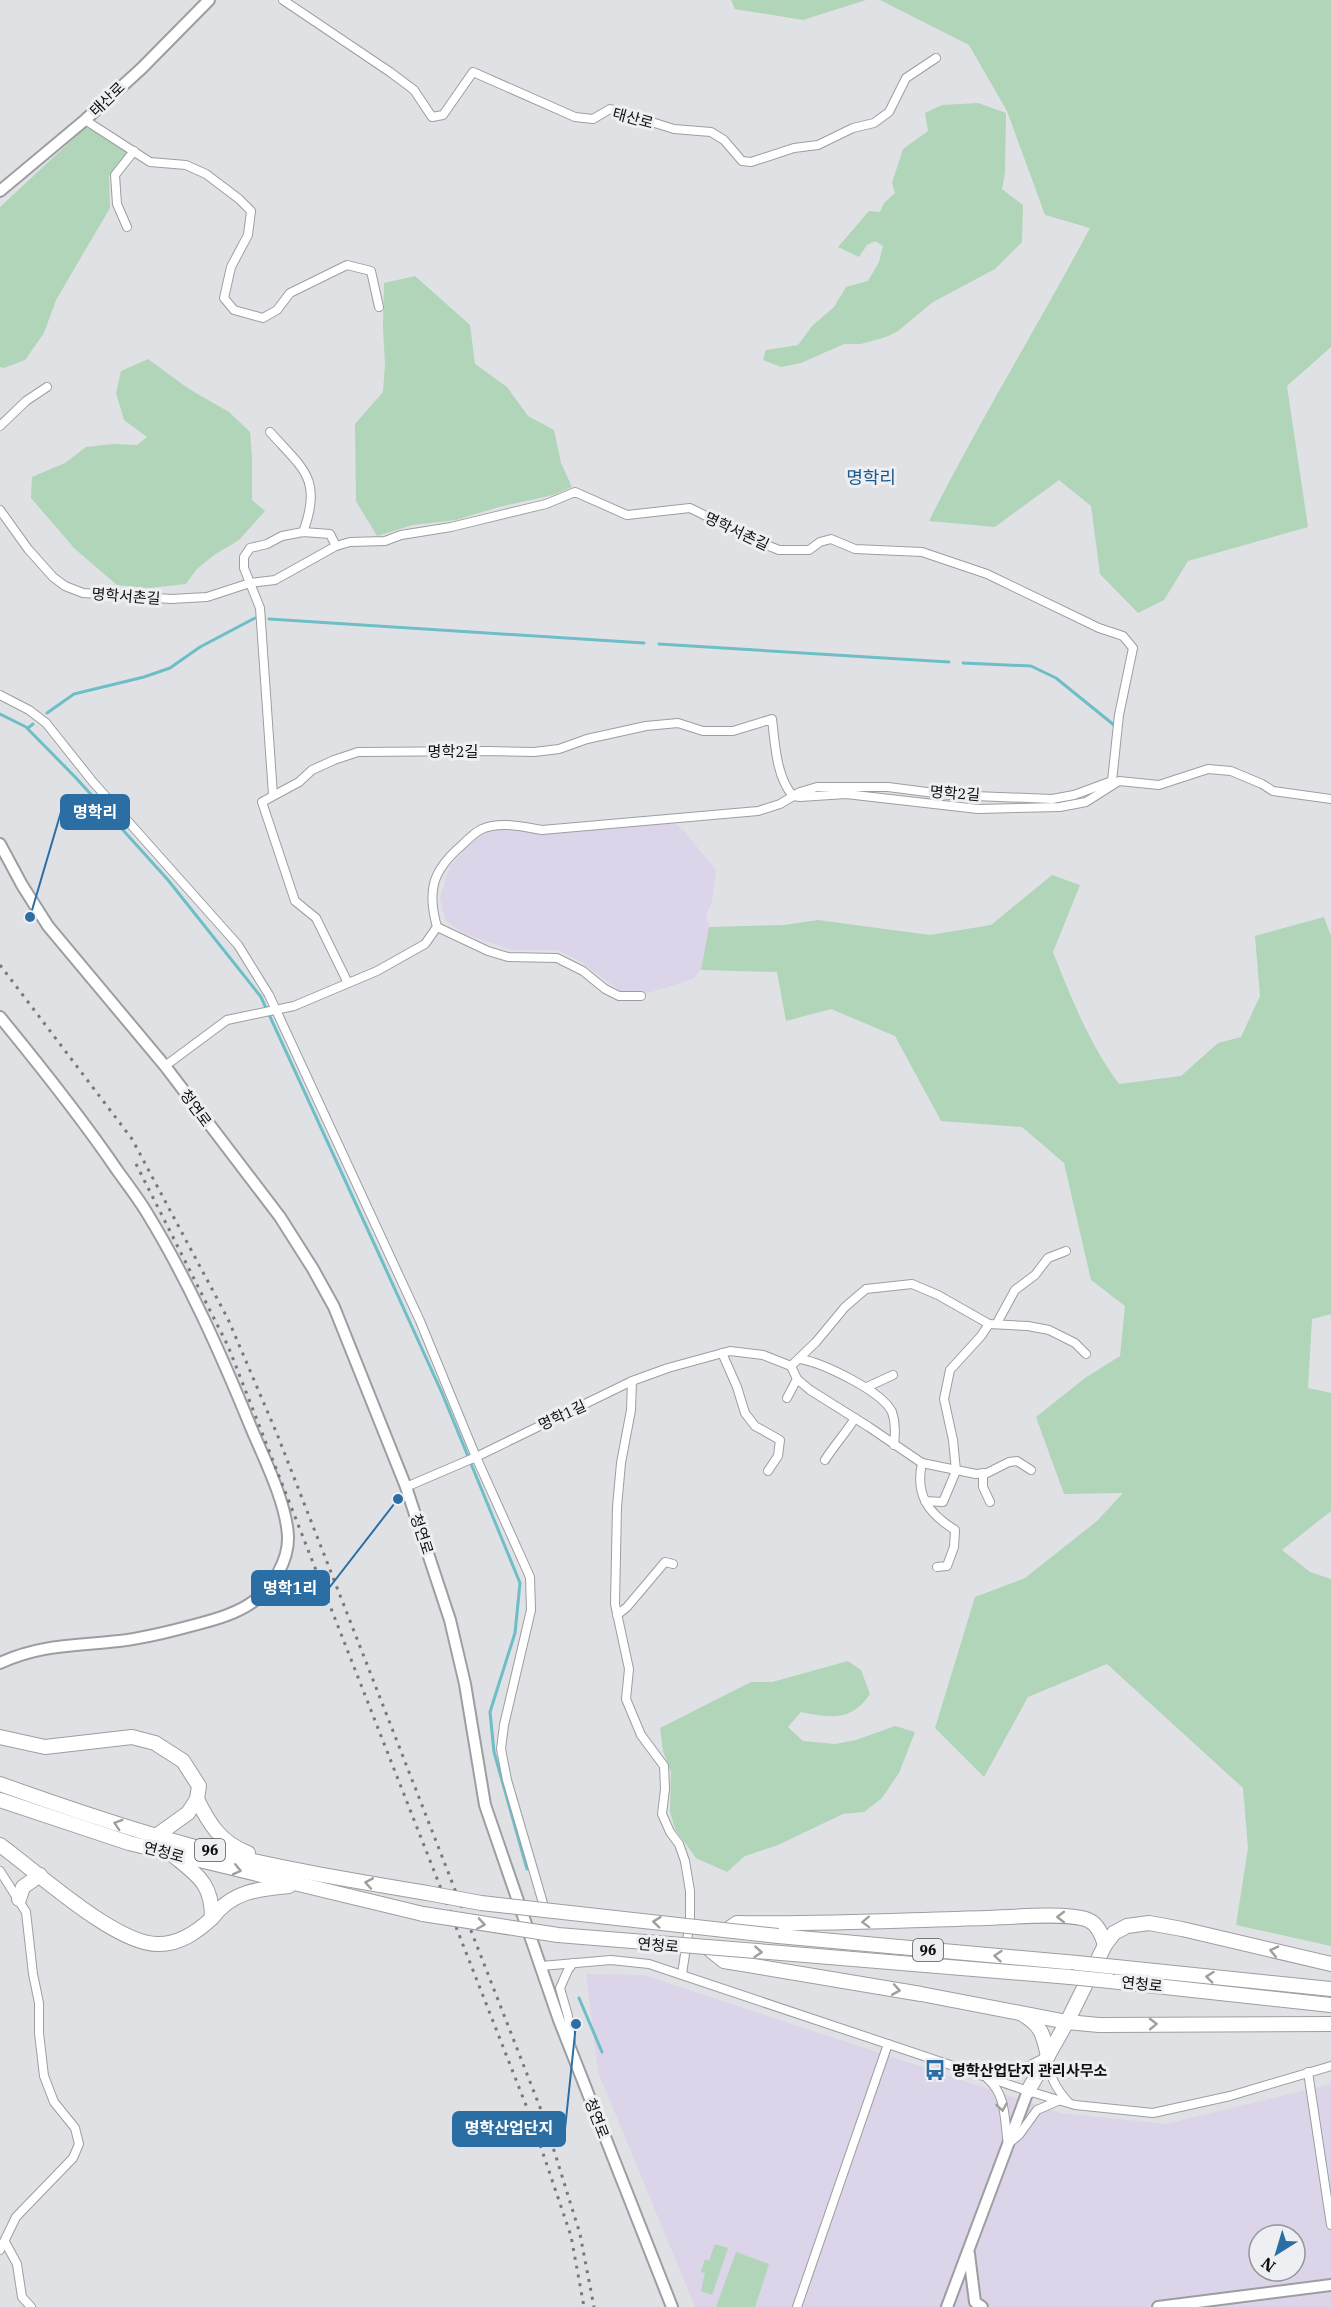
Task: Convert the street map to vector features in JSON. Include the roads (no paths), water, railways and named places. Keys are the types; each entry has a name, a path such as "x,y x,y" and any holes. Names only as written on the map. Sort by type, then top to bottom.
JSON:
{"highway":[{"path":"0,1737 45,1747 132,1737 155,1743 183,1761 199,1786 197,1799 188,1813 156,1836"},
{"name":"연청로","path":"0,1784 196,1847 287,1867 481,1903 727,1930 778,1930 1331,1989"},
{"path":"197,1799 206,1818 219,1835 234,1847 287,1867"},
{"name":"연청로","path":"0,1800 56,1820 171,1854 423,1914 558,1935 1070,1977 1331,2005"},
{"path":"0,1845 104,1923 130,1939 158,1945 179,1941 197,1931 219,1910 252,1890 303,1884"},
{"path":"171,1854 192,1870 208,1888 212,1901 212,1918"},
{"path":"19,1899 23,1887 40,1875"},
{"path":"778,1930 1076,1917 1089,1920 1096,1925 1105,1945"},
{"path":"1028,2091 1067,2022 1105,1945 1114,1933 1128,1926 1149,1923 1331,1964"},
{"path":"708,1948 723,1961 1067,2022 1095,2025 1331,2024"},
{"path":"1020,2013 1035,2022 1044,2034 1048,2056"},
{"path":"1048,2056 1065,2037 1095,2025"}],"street":[{"name":"태산로","path":"0,191 85,120 209,0"},
{"name":"태산로","path":"283,0 414,90 432,117 443,115 473,72 575,117 593,119 610,109 674,129 711,132 724,140 742,161 751,162 794,148 818,145 853,128 874,123 889,112 906,78 936,58"},
{"path":"85,120 150,162 186,165 206,174 239,199 250,211 248,235 231,267 224,298 234,310 263,318 277,310 290,292 348,264 371,271 379,307"},
{"path":"127,227 117,204 115,175 135,152"},
{"path":"0,426 26,401 47,387"},
{"path":"270,432 310,478 310,515 303,532"},
{"name":"명학서촌길","path":"0,510 28,549 53,577 65,586 83,593 153,599 207,597 250,583 274,580 336,546 350,542 385,541 420,531 451,527 546,504 575,492 627,515 690,508 779,550 809,550 820,542 831,539 855,549 922,552 987,574 1099,628 1123,636 1133,648 1119,715 1112,783"},
{"path":"336,546 330,534 303,532 282,536 267,544 250,548 244,557 244,568 260,608 273,795 262,802 295,902 316,918 348,982"},
{"path":"0,695 29,710 46,723 93,782 238,945 269,995 273,1010 420,1322 476,1457 530,1577 531,1610 504,1725 501,1749 507,1780 545,1910"},
{"name":"명학2길","path":"273,795 282,793 312,770 358,752 534,752 559,749 587,739 646,726 678,723 703,731 733,731 772,719 778,760 785,782 793,796"},
{"name":"명학2길","path":"437,927 431,906 437,872 450,855 482,829 515,826 542,830 758,811 780,804 793,796 817,787 888,787 950,795 1052,800 1119,781 1159,785 1208,769 1232,771 1273,791 1331,799"},
{"name":"명학2길","path":"793,796 856,795 978,809 1023,809 1060,807 1086,802 1112,783"},
{"name":"청연로","path":"0,844 48,926 165,1066 280,1218 334,1307 406,1487 450,1620 465,1684 486,1805 573,2055 672,2307"},
{"path":"165,1066 227,1020 256,1015 314,999 401,959 425,944 437,927 488,951 508,957 557,958 583,971 605,989 619,996 641,996"},
{"path":"0,1017 84,1122 146,1210 165,1244 187,1284 240,1401 280,1500 288,1536 286,1554 279,1573 255,1600 219,1618 122,1641 45,1647 22,1652 0,1663"},
{"path":"925,1501 943,1502 956,1471 953,1440 944,1399 950,1370 993,1324 1015,1290 1035,1275 1048,1257 1066,1251"},
{"path":"1031,1470 1017,1461 983,1473 956,1471 922,1463 810,1390 797,1379 791,1366 801,1359 845,1307 866,1289 912,1284 993,1324 1049,1330 1075,1343 1086,1354"},
{"name":"명학1길","path":"406,1487 476,1457 632,1381 668,1368 730,1351 763,1355 791,1366"},
{"path":"722,1353 737,1387 745,1413 756,1426 780,1440 778,1456 768,1471"},
{"path":"801,1359 811,1361 867,1387 891,1410 895,1423 894,1445"},
{"path":"867,1387 893,1375"},
{"path":"787,1398 797,1379"},
{"path":"632,1381 634,1389 621,1462 616,1507 615,1604 629,1669 626,1699 641,1735 664,1766 665,1789 662,1814 670,1832 679,1844 685,1861 690,1891 690,1921 682,1974"},
{"path":"825,1460 836,1442 846,1434 855,1418"},
{"path":"922,1463 918,1480 925,1501 939,1520 955,1530 954,1547 947,1566 937,1567"},
{"path":"983,1473 983,1487 990,1502"},
{"path":"617,1615 627,1607 665,1562 674,1564"},
{"path":"0,1871 26,1912 33,1974 39,2003 39,2042 44,2076 54,2102 75,2128 79,2144 73,2158 10,2225 0,2250"},
{"path":"541,1966 621,1961 649,1964 1028,2091 1069,2103 1154,2114 1230,2096 1331,2066"},
{"path":"573,1963 560,1988 568,2016 573,2055"},
{"path":"797,2307 888,2044"},
{"path":"984,2076 1022,2073 1032,2064 1048,2056 1050,2076 1069,2103"},
{"path":"1308,2072 1331,2225"},
{"path":"984,2076 998,2088 1004,2106 1008,2144"},
{"path":"947,2307 1028,2091"},
{"path":"1008,2144 1019,2135 1037,2110 1060,2100"},
{"path":"5,2242 17,2264 22,2297 31,2307"},
{"path":"969,2251 975,2302 982,2307"},
{"path":"1158,2307 1331,2284"}],"waterway":[{"path":"47,713 74,694 144,677 170,668 200,647 255,618"},
{"path":"269,619 644,643"},
{"path":"659,644 949,662"},
{"path":"963,663 1031,666 1056,678 1114,725"},
{"path":"0,714 26,727 77,779 168,880 261,997 383,1263 442,1393 520,1583 515,1633 490,1712 494,1752 527,1869"},
{"path":"28,728 33,724"},
{"path":"579,1998 602,2052"}],"railway":[{"path":"0,965 132,1139 228,1319 277,1434 543,2115 580,2234 594,2307"},
{"path":"136,1164 228,1346 531,2118 571,2236 584,2307"}],"place":[{"name":"명학리","path":"30,917"},
{"name":"명학1리","path":"398,1499"},
{"name":"명학산업단지","path":"576,2024"},
{"name":"명학산업단지 관리사무소","path":"935,2070"}],"district":[{"name":"명학리","path":"871,477"}]}
